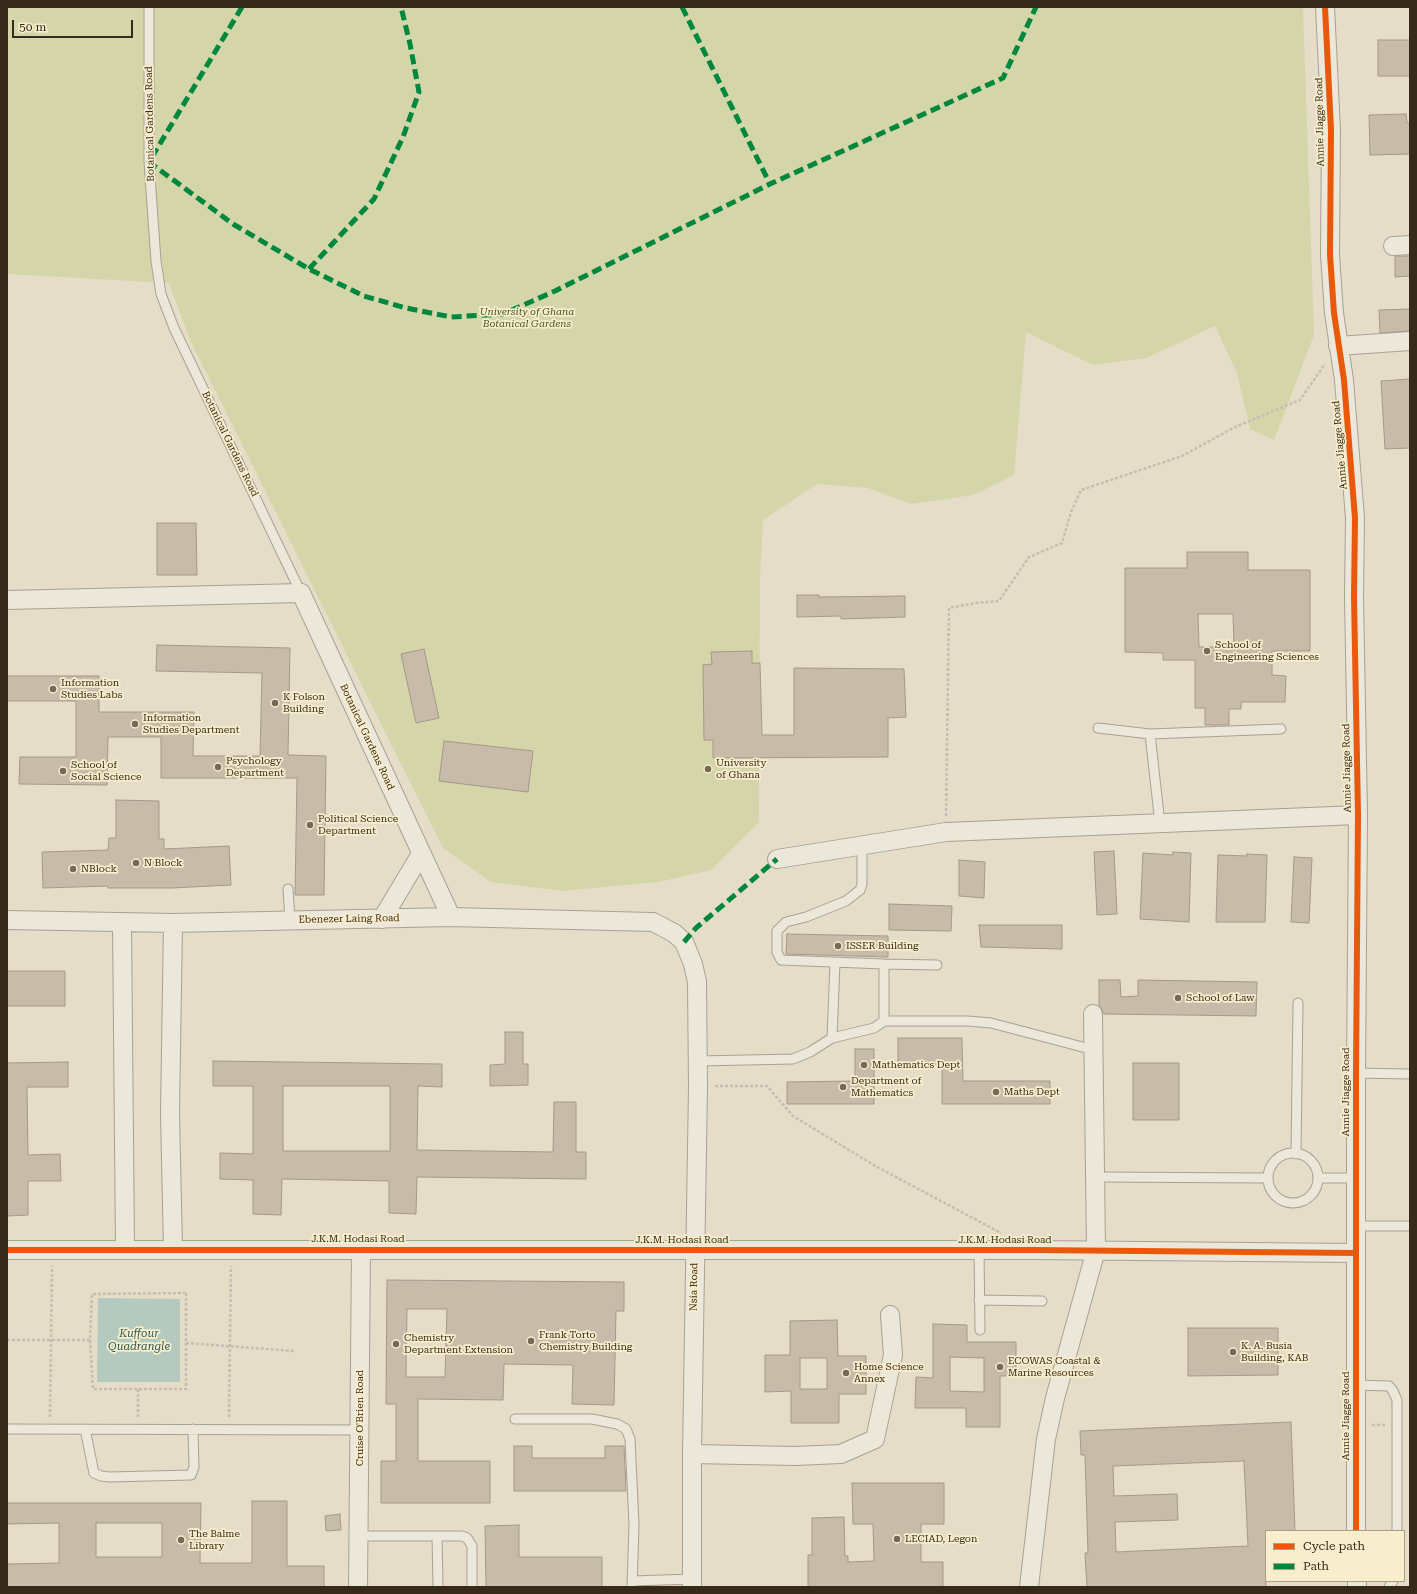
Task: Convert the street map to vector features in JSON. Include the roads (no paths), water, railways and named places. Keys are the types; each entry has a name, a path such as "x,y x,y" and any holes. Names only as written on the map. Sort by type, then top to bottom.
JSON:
{"street":[{"name":"Annie Jiagge Road","path":"1326,7 1331,130 1330,255 1338,346 1344,380 1355,518 1354,597 1358,815 1355,1425 1356,1530"},
{"path":"1338,346 1410,341"},
{"path":"7,600 301,593"},
{"name":"Botanical Gardens Road","path":"301,593 451,917"},
{"path":"777,859 862,847 946,832 1358,815"},
{"path":"382,919 421,854"},
{"name":"Ebenezer Laing Road","path":"7,920 173,923 451,917 653,922 674,933 684,942"},
{"path":"122,922 125,1249"},
{"path":"173,923 170,1113 173,1250"},
{"name":"Nsia Road","path":"684,942 693,964 697,982 698,1061 694,1250 692,1583"},
{"path":"1029,1587 1046,1440 1055,1398 1096,1250 1093,1014"},
{"name":"Cruise O'Brien Road","path":"358,1587 361,1249"},
{"name":"J.K.M. Hodasi Road","path":"7,1250 1096,1250 1356,1252"},
{"path":"692,1454 795,1456 841,1454 875,1439 893,1355 890,1315"}],"lane":[{"name":"Botanical Gardens Road","path":"149,7 149,162 156,261 161,294 174,328 301,593"},
{"path":"1098,728 1150,734 1281,730"},
{"path":"1150,734 1160,824"},
{"path":"862,847 862,884 860,890 846,901 806,917 786,922 777,931 777,952 781,960 835,963 937,965"},
{"path":"288,889 290,920"},
{"path":"832,1038 835,963"},
{"path":"884,964 884,1021"},
{"path":"1296,1154 1298,1003"},
{"path":"698,1061 793,1059 810,1052 832,1038 874,1028 884,1021 968,1021 991,1023 1094,1050"},
{"path":"1356,1073 1410,1074"},
{"path":"1288,1154 1296,1154 1310,1159 1314,1165 1318,1178 1314,1193 1301,1202 1293,1203 1279,1198 1273,1193 1268,1178 1274,1163 1280,1157 1288,1154"},
{"path":"1096,1177 1268,1178"},
{"path":"1318,1178 1356,1178"},
{"path":"1356,1226 1410,1226"},
{"path":"979,1250 980,1330"},
{"path":"979,1300 1042,1300"},
{"path":"1356,1384 1389,1386 1394,1391 1397,1400 1397,1530"},
{"path":"515,1420 592,1419 617,1424 626,1429 630,1439 634,1525 632,1584 692,1583"},
{"path":"7,1429 360,1430"},
{"path":"85,1429 94,1473 109,1477 191,1475 194,1467 193,1429"},
{"path":"359,1536 462,1536 467,1538 472,1546 472,1587"},
{"path":"438,1536 438,1587"}],"water":[{"name":"Kuffour Quadrangle","path":"98,1298 180,1299 180,1382 97,1382"}],"place":[{"name":"School of Engineering Sciences","path":"1207,651"},
{"name":"Information Studies Labs","path":"53,689"},
{"name":"K Folson Building","path":"275,703"},
{"name":"Information Studies Department","path":"135,724"},
{"name":"Psychology Department","path":"218,767"},
{"name":"University of Ghana","path":"708,769"},
{"name":"School of Social Science","path":"63,771"},
{"name":"Political Science Department","path":"310,825"},
{"name":"N Block","path":"136,863"},
{"name":"NBlock","path":"73,869"},
{"name":"ISSER Building","path":"838,946"},
{"name":"School of Law","path":"1178,998"},
{"name":"Mathematics Dept","path":"864,1065"},
{"name":"Department of Mathematics","path":"843,1087"},
{"name":"Maths Dept","path":"996,1092"},
{"name":"Frank Torto Chemistry Building","path":"531,1341"},
{"name":"Chemistry Department Extension","path":"396,1344"},
{"name":"K. A. Busia Building, KAB","path":"1233,1352"},
{"name":"ECOWAS Coastal & Marine Resources","path":"1000,1367"},
{"name":"Home Science Annex","path":"846,1373"},
{"name":"LECIAD, Legon","path":"897,1539"},
{"name":"The Balme Library","path":"181,1540"}],"park label":[{"name":"University of Ghana Botanical Gardens","path":"527,318"}]}
